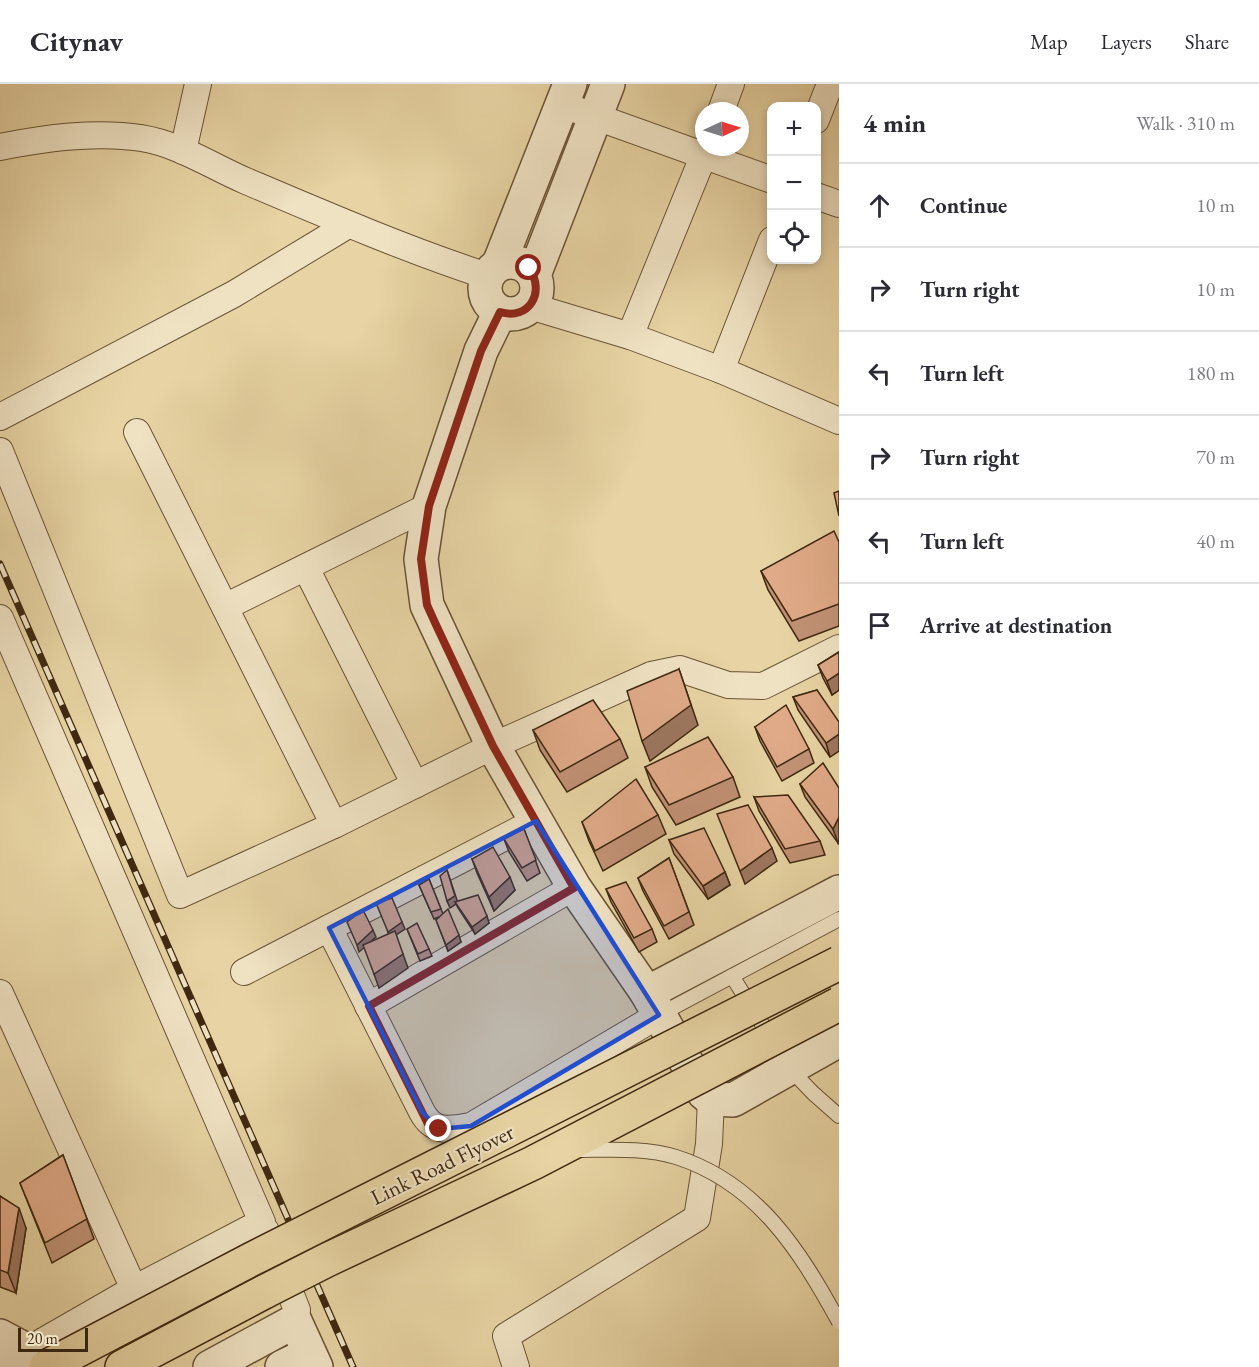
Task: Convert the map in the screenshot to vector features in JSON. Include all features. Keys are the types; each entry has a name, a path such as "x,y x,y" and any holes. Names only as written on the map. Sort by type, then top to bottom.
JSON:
{"main road":[{"name":"Link Road Flyover","path":"16,1359 252,1258 839,963"},
{"name":"Link Road Flyover","path":"122,1367 327,1260 560,1150 839,1004"}],"street":[{"path":"183,151 198,84"},
{"path":"608,84 521,298 481,351 429,506 421,559 427,605 493,746 574,888 653,1004 704,1093 711,1099 733,1100 839,1040"},
{"path":"724,102 731,84"},
{"path":"821,107 830,84"},
{"path":"695,148 596,117 567,94 485,292 493,307 521,298 630,336 837,415"},
{"path":"0,147 39,140 117,136 141,138 183,151 232,175 401,247 493,270 514,261 529,268 521,298"},
{"path":"630,336 703,156"},
{"path":"716,156 767,178"},
{"path":"821,198 839,204"},
{"path":"0,417 234,294 348,225"},
{"path":"721,370 767,250"},
{"path":"137,432 334,825"},
{"path":"0,452 180,894 334,825 493,746 664,672 681,669 728,685 763,686 839,648"},
{"path":"225,608 429,506"},
{"path":"306,568 415,785"},
{"path":"0,618 262,1222 297,1310 295,1321 303,1362"},
{"path":"244,972 536,821"},
{"path":"369,1006 574,888"},
{"path":"329,928 428,1124 439,1129 451,1130 471,1126 653,1004 839,892"},
{"path":"0,993 134,1289"},
{"path":"516,1367 506,1336 698,1218 710,1144 711,1099"},
{"path":"16,1359 134,1289 262,1222"},
{"path":"210,1367 295,1321"}],"lane":[{"path":"653,1004 732,976 839,919"},
{"path":"732,976 790,1069 839,1116"},
{"path":"560,1150 627,1151 674,1156 718,1175 764,1211 804,1260 839,1322"}],"highlighted area":[{"path":"536,821 659,1015 471,1126 439,1129 422,1112 329,928"}],"building":[{"path":"839,491 839,516 834,493"},
{"path":"834,531 839,542 839,604 792,621 761,571"},
{"path":"839,652 839,673 827,681 818,665"},
{"path":"679,669 691,705 642,741 627,691"},
{"path":"817,690 839,722 839,734 826,743 793,697"},
{"path":"593,700 620,739 560,772 533,730"},
{"path":"786,705 809,749 777,767 755,727"},
{"path":"708,737 733,777 669,805 645,767"},
{"path":"823,763 839,788 839,817 833,829 800,784"},
{"path":"636,779 658,815 595,851 582,822"},
{"path":"788,795 820,841 785,849 754,797"},
{"path":"748,805 772,848 740,871 717,814"},
{"path":"704,828 725,872 703,886 669,840"},
{"path":"524,829 536,860 522,868 504,839"},
{"path":"493,847 510,877 489,897 472,859"},
{"path":"669,858 689,912 664,926 638,878"},
{"path":"447,870 455,896 447,901 440,876"},
{"path":"429,879 441,909 431,912 419,885"},
{"path":"626,882 652,929 634,938 606,889"},
{"path":"478,895 487,916 472,927 455,902"},
{"path":"392,898 402,922 388,932 376,903"},
{"path":"448,909 459,935 446,945 436,920"},
{"path":"363,910 373,930 357,945 347,922"},
{"path":"417,923 429,949 418,954 407,929"},
{"path":"395,931 403,954 374,974 363,945"},
{"path":"63,1155 87,1219 45,1243 20,1183"},
{"path":"0,1196 19,1208 8,1273 0,1270"}],"railway":[{"path":"0,564 353,1367"}],"route":[{"path":"439,1129 428,1124 369,1006 574,888 493,746 437,627 427,605 421,559 429,506 481,351 500,312 516,314 530,306 535,299 537,283 529,268"}]}
